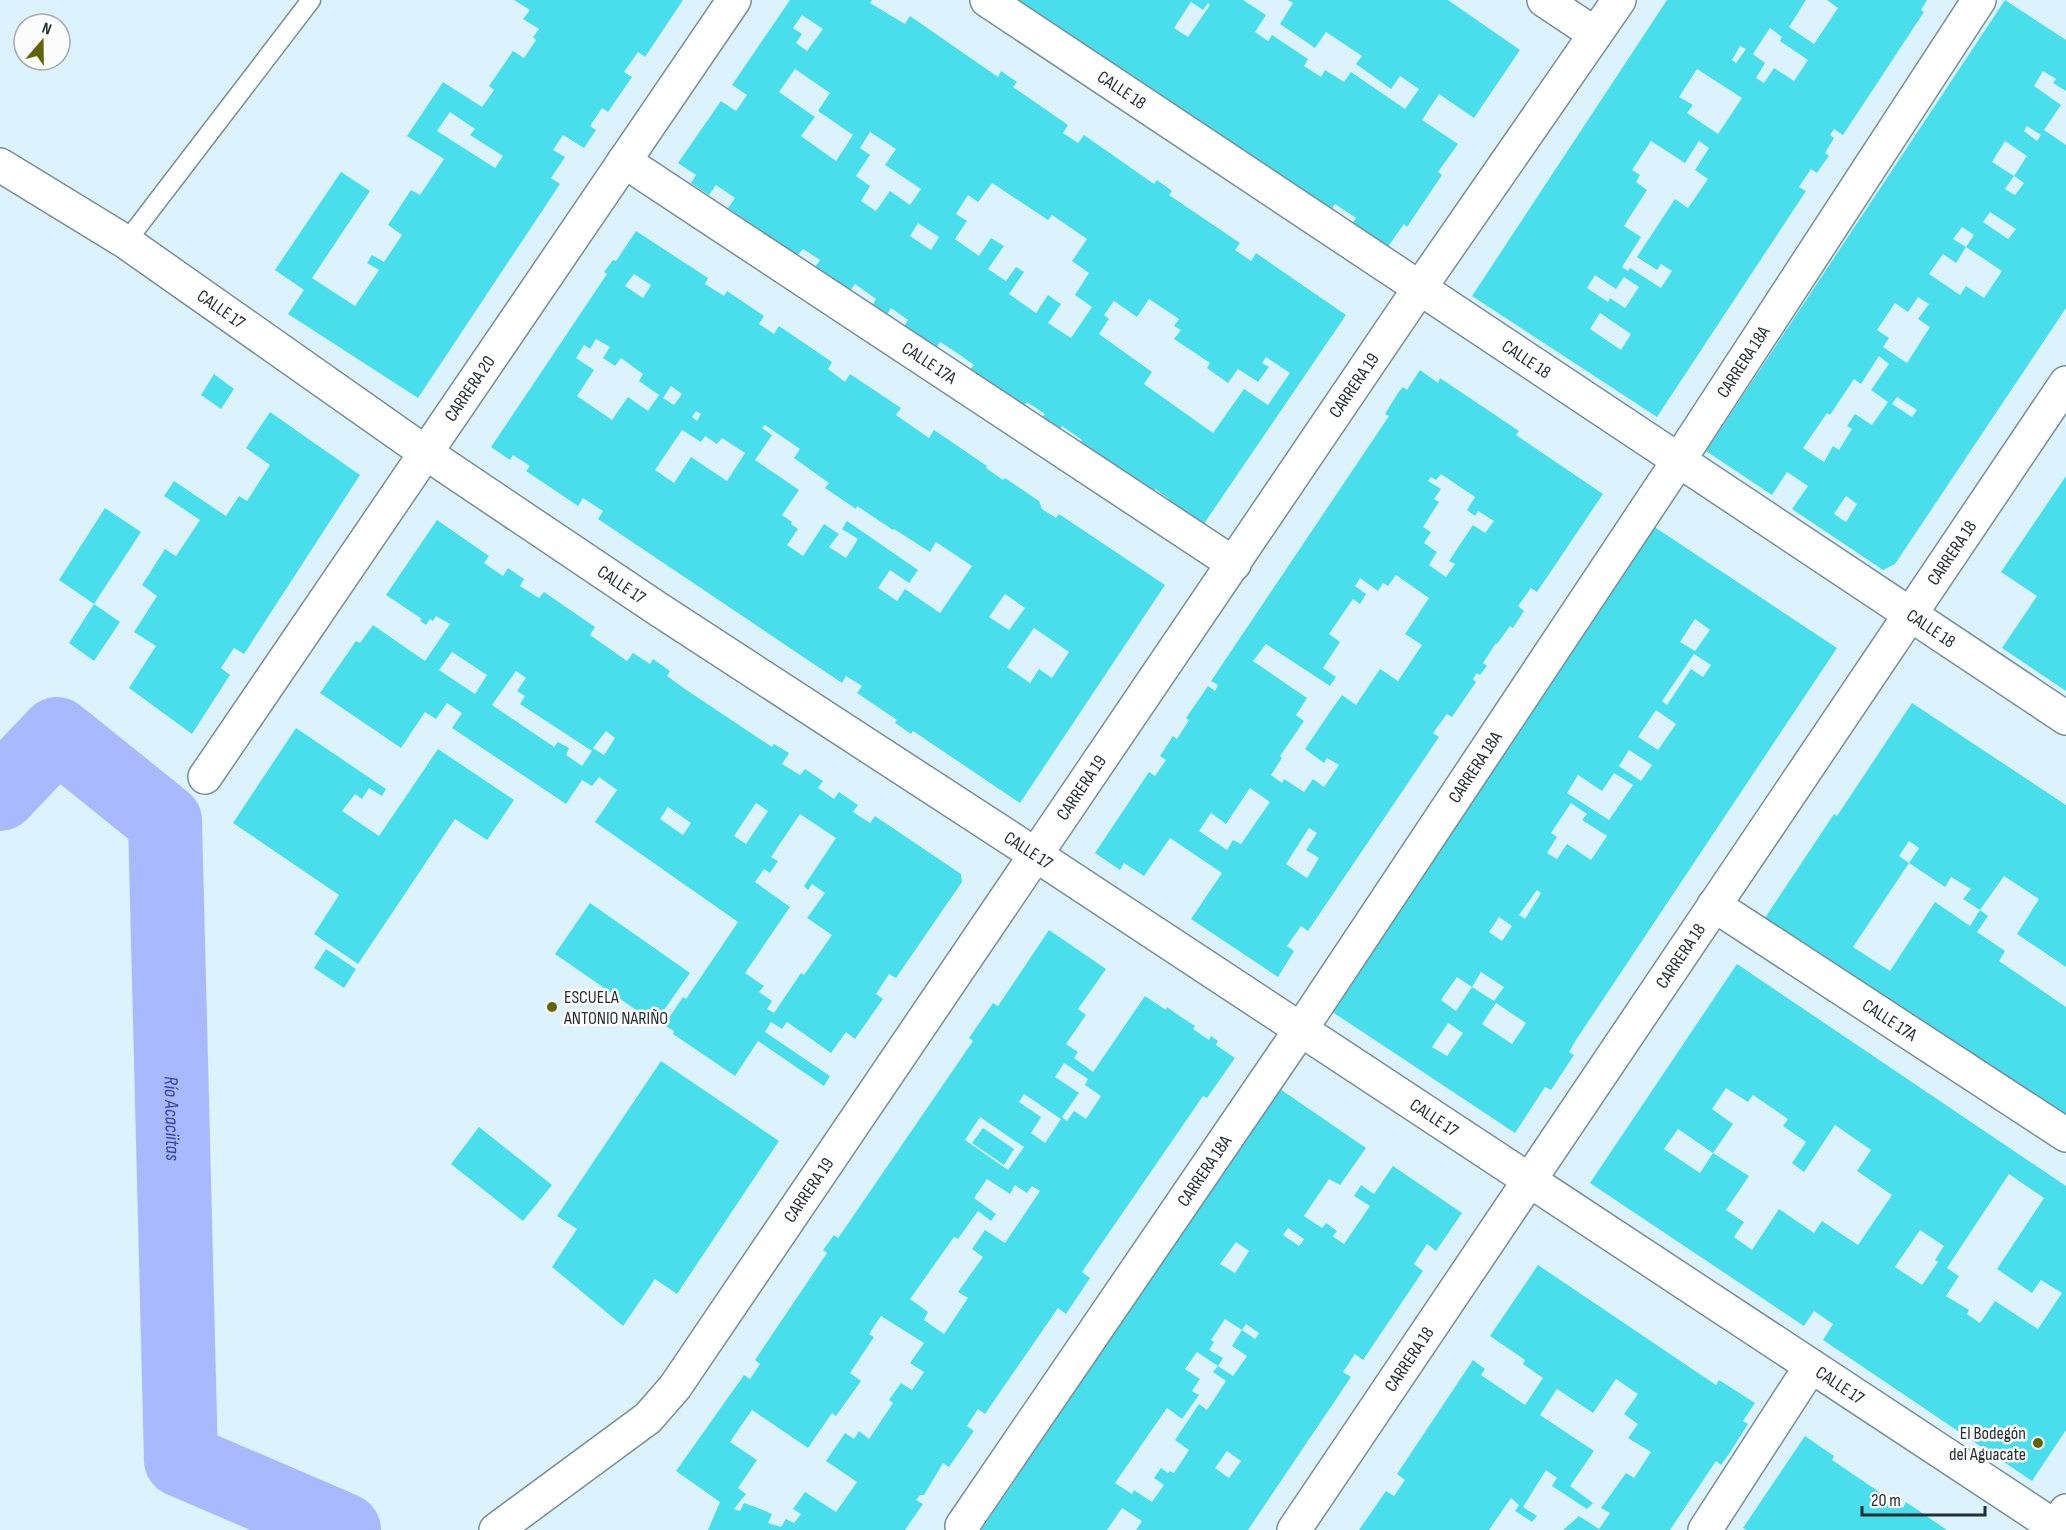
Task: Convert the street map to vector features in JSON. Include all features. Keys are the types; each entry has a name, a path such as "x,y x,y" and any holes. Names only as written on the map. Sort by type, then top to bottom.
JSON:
{"street":[{"name":"CARRERA 20","path":"205,777 734,0"},
{"name":"CALLE 18","path":"987,0 2066,718"},
{"path":"1545,0 1595,34"},
{"name":"CARRERA 19","path":"506,1523 648,1418 675,1387 1419,289 1620,0"},
{"name":"CARRERA 18A","path":"962,1526 1301,1029 1679,460 1979,0"},
{"name":"CALLE 17A","path":"624,161 1234,564"},
{"name":"CALLE 17","path":"0,165 126,242 426,453 787,694 1036,855 1812,1366 2059,1524"},
{"name":"CARRERA 18","path":"1294,1530 2066,383"},
{"name":"CALLE 17A","path":"1714,905 2066,1135"},
{"path":"1705,1530 1812,1366"}],"lane":[{"path":"126,242 312,0"}],"building":[{"path":"514,0 683,0 645,57 638,52 624,72 632,77 608,112 602,108 590,126 596,130 584,148 563,135 553,150 565,157 551,178 560,184 418,398 288,314 304,290 275,270 341,172 370,191 312,278 355,306 379,270 367,263 372,255 384,262 402,235 388,225 411,190 420,195 444,159 407,136 443,82 482,107 494,90 489,86 513,51 524,58 536,40 533,37 539,29 523,19 530,10","holes":["450,112 475,129 470,135 503,156 495,168 437,131"]},
{"path":"790,0 872,0 870,3 905,24 910,16 998,77 1001,71 1017,82 1013,87 1068,125 1063,133 1078,143 1084,135 1154,184 1157,180 1172,191 1169,195 1240,243 1235,250 1251,261 1256,253 1346,315 1199,531 1164,506 1169,499 1155,489 1150,497 1077,447 1082,440 1062,426 1055,437 1037,425 1045,414 1027,402 1022,409 968,372 974,365 957,353 940,342 935,350 903,328 908,320 891,308 886,316 872,306 876,299 855,284 850,291 815,267 820,260 803,249 797,256 728,208 735,198 716,185 709,195 691,183 696,175 678,163 721,101 736,111 747,95 732,85","holes":["802,15 823,29 807,51 796,43 802,34 793,28","795,69 830,93 818,111 853,135 836,161 801,136 815,117 779,92","870,132 896,149 885,165 921,189 910,205 890,191 876,211 861,201 870,186 856,176 870,155 860,148","992,183 1048,220 1052,215 1087,239 1072,261 1089,273 1075,295 1092,307 1071,338 1048,323 1061,304 1048,295 1036,313 1009,294 1024,272 1016,267 1006,281 988,269 1004,246 991,238 979,256 955,239 967,221 956,214 968,195 978,202","918,223 939,237 931,250 910,236","1149,299 1179,319 1174,326 1181,330 1174,339 1210,363 1207,368 1228,383 1238,369 1258,382 1269,367 1262,363 1266,357 1290,373 1268,405 1244,389 1213,433 1144,384 1152,372 1099,334 1109,319 1104,315 1114,301 1137,317"]},
{"path":"1016,0 1243,0 1266,15 1255,32 1268,41 1272,35 1308,59 1304,66 1321,77 1325,70 1344,82 1351,72 1405,109 1419,89 1400,76 1391,89 1356,64 1362,56 1326,32 1315,48 1280,24 1293,3 1288,0 1448,0 1520,50 1474,118 1439,94 1422,120 1458,144 1438,172 1442,175 1407,227 1404,224 1387,248 1352,224 1356,218 1335,204 1331,210","holes":["1191,2 1203,10 1208,3 1210,5 1188,37 1174,28"]},
{"path":"1667,0 1806,0 1789,27 1814,44 1838,8 1827,0 1927,0 1921,10 1924,12 1843,135 1834,129 1830,135 1834,138 1825,153 1829,156 1817,173 1811,169 1799,187 1806,191 1657,417 1472,296","holes":["1770,28 1782,37 1780,41 1808,60 1794,81 1774,68 1764,83 1756,78 1765,63 1753,54","1740,46 1746,49 1736,63 1732,60","1697,69 1742,98 1718,134 1687,113 1693,105 1679,97","1651,141 1685,163 1699,141 1709,148 1695,170 1708,179 1688,208 1675,199 1637,257 1657,270 1661,264 1672,271 1661,288 1630,268 1628,271 1622,267 1641,237 1624,226 1647,190 1636,182 1640,175 1632,170","1595,275 1616,289 1624,277 1639,287 1625,308 1610,298 1608,302 1587,288","1600,313 1631,334 1621,350 1590,329"]},
{"path":"2005,0 2066,40 2066,91 2053,83 2056,79 2043,71 2034,86 2061,105 2044,130 2066,145 2066,308 1895,564 1883,570 1792,509 1808,486 1787,472 1772,495 1706,451","holes":["2027,126 2041,135 2037,141 2024,131","2005,141 2027,156 2014,176 1992,162","2014,176 2024,183 2015,195 2005,189","1990,212 2016,229 2008,239 1983,222","1962,227 1974,235 1966,247 1953,239","1966,247 2002,271 1984,298 1966,286 1960,295 1929,274 1943,254 1956,263","1918,297 1929,304 1918,319 1930,327 1907,363 1883,347 1889,338 1877,330 1895,303 1908,312","1879,356 1889,364 1871,390 1888,402 1872,425 1855,414 1847,426 1852,429 1839,450 1833,446 1824,462 1803,448 1827,413 1830,415 1854,379 1861,384","1897,397 1917,410 1912,417 1892,404","1846,496 1857,504 1846,522 1834,514"]},
{"path":"636,231 708,278 705,284 724,296 727,291 764,316 759,324 774,334 779,326 832,362 828,369 845,382 850,374 901,408 896,415 929,438 934,430 987,466 986,468 1003,480 1005,478 1039,501 1042,509 1056,518 1059,514 1165,585 1020,803 913,731 911,734 895,723 897,720 857,693 862,686 846,676 842,683 598,519 603,511 583,498 578,506 526,471 530,466 513,455 510,460 491,447 607,274 604,272 613,260 616,261","holes":["634,274 651,285 643,298 625,286","596,339 610,347 603,358 615,366 621,358 643,374 639,381 659,395 648,411 628,397 612,420 577,396 594,370 576,358 584,345 590,349","671,386 682,394 674,405 663,398","696,411 701,414 697,421 692,417","765,425 800,449 794,458 829,483 825,488 856,509 857,506 930,552 936,542 972,566 940,613 905,589 897,601 878,588 890,570 909,583 918,570 847,521 842,529 858,539 846,558 829,547 839,534 824,524 803,556 787,545 798,529 782,515 799,490 755,460 772,435 762,428","682,430 701,442 705,436 717,444 722,438 745,453 727,481 691,457 674,483 655,470","1005,594 1025,608 1009,630 989,617","1034,628 1069,652 1052,678 1039,669 1030,683 1007,667"]},
{"path":"1420,370 1438,383 1440,378 1519,431 1516,435 1603,494 1537,592 1531,588 1518,606 1524,611 1513,628 1510,626 1496,643 1483,663 1487,666 1480,675 1477,673 1473,679 1476,682 1452,717 1447,714 1433,733 1439,737 1308,931 1301,926 1287,946 1294,951 1278,977 1191,919 1222,873 1170,838 1144,876 1124,863 1120,870 1095,853 1149,772 1155,776 1166,760 1160,756 1173,736 1177,739 1189,720 1186,718 1208,686 1215,691 1218,685 1211,681 1389,416 1385,414 1398,393 1403,387 1407,390","holes":["1441,474 1475,497 1467,510 1475,516 1478,511 1494,521 1485,533 1473,525 1449,561 1455,564 1446,577 1429,565 1437,552 1424,543 1431,532 1423,527 1439,502 1434,499 1441,489 1428,481 1431,477 1436,480","1396,575 1429,598 1405,634 1422,645 1398,681 1380,669 1356,705 1342,695 1330,712 1305,749 1324,763 1327,758 1339,765 1324,787 1313,779 1304,792 1284,779 1282,783 1271,775 1282,758 1280,756 1304,721 1296,715 1307,698 1253,661 1266,644 1330,686 1336,677 1323,668 1340,642 1329,634 1353,599 1360,604 1366,594 1355,586 1360,578 1378,591 1383,583 1388,586","1250,788 1270,802 1241,844 1233,840 1227,850 1199,831 1211,813 1226,824","1309,828 1317,833 1306,850 1319,858 1307,878 1286,864"]},
{"path":"214,374 234,389 221,409 201,395"},
{"path":"270,412 360,475 244,654 234,648 221,668 230,675 192,734 129,688 156,646 134,632 157,596 142,585 165,549 176,556 200,520 164,496 174,481 226,516 239,496 247,501 270,465 246,448"},
{"path":"2066,476 2066,691 2002,648 2037,596 2001,572"},
{"path":"105,508 141,532 94,604 59,580"},
{"path":"437,520 489,556 484,563 503,576 508,568 524,579 520,586 539,598 544,592 595,627 590,635 627,661 633,653 650,664 653,659 670,671 667,676 685,689 772,747 774,744 789,753 782,764 800,775 805,769 823,781 818,788 834,799 839,792 858,805 853,812 870,823 875,816 961,874 962,882 896,978 889,974 876,994 883,999 855,1039 846,1032 831,1053 787,1022 782,1029 771,1022 765,1032 830,1076 824,1086 758,1041 735,1076 673,1034 674,1031 664,1025 683,997 686,999 738,922 595,822 617,790 599,777 592,786 582,780 566,804 452,728 462,713 447,703 436,719 425,712 401,748 320,693 356,641 360,643 373,625 425,661 450,624 436,616 426,625 420,621 422,619 386,595","holes":["452,652 487,675 475,694 439,670","516,671 526,678 517,691 525,696 520,704 592,751 582,766 566,755 569,748 558,742 554,747 492,705","606,731 615,738 604,755 593,748","756,803 768,811 746,844 734,836","668,807 691,823 683,835 660,819","800,814 836,838 804,886 808,890 812,884 825,893 807,918 832,935 804,975 801,973 774,1013 767,1009 772,1001 759,992 764,986 745,973 790,907 755,882 764,869 770,873 778,861 771,857"]},
{"path":"1653,526 1837,648 1576,1040 1569,1052 1574,1055 1551,1090 1545,1087 1515,1133 1331,1011","holes":["1695,619 1710,630 1695,651 1680,642","1694,654 1711,665 1703,677 1691,669 1667,705 1662,701","1656,710 1676,724 1658,750 1638,737","1629,750 1652,765 1641,781 1619,766","1614,773 1633,785 1609,820 1567,793 1578,775 1602,791","1571,803 1587,814 1582,820 1607,836 1591,860 1567,844 1557,859 1547,853 1557,837 1551,833","1537,890 1541,893 1525,919 1519,915","1499,917 1512,926 1502,941 1489,932","1481,972 1504,987 1494,1001 1472,987","1457,977 1472,987 1456,1011 1441,1000","1496,1003 1526,1023 1512,1044 1482,1024","1448,1023 1463,1033 1447,1056 1432,1047"]},
{"path":"94,604 120,622 94,661 69,643"},
{"path":"1912,703 2066,805 2066,967 2017,934 2039,899 2004,876 1980,910 1988,916 1977,932 2005,951 1999,961 2066,1007 2066,1116 1757,930 1834,814 1837,816","holes":["1909,841 1919,848 1909,863 1899,856","1909,863 1945,887 1951,877 1971,889 1963,899 1980,910 1970,926 1935,902 1890,971 1853,947"]},
{"path":"296,728 386,789 382,796 369,788 362,799 355,794 342,811 379,836 438,749 514,800 487,840 455,819 358,964 314,934 339,895 233,823"},
{"path":"590,903 690,973 655,1023 555,954"},
{"path":"1049,930 1106,969 1078,1009 1086,1015 1066,1044 1078,1052 1074,1058 1093,1072 1145,996 1166,1010 1167,1007 1195,1026 1193,1029 1209,1040 1211,1036 1218,1041 1216,1045 1235,1058 1207,1098 1203,1096 1082,1272 1090,1278 1066,1314 1058,1308 985,1414 978,1409 967,1426 974,1431 949,1467 943,1463 924,1495 920,1495 916,1500 923,1504 905,1530 708,1530 720,1502 676,1471 744,1375 750,1379 760,1364 755,1360 827,1253 823,1250 834,1235 838,1238 845,1228 973,1041 969,1038 993,1003 998,1006","holes":["1064,1063 1088,1079 1085,1085 1101,1096 1086,1119 1074,1111 1067,1121 1062,1117 1079,1093 1055,1077","1024,1094 1061,1119 1045,1143 1031,1133 1041,1117 1019,1102","980,1117 1024,1147 1008,1170 965,1140","987,1179 1010,1194 1015,1185 1027,1193 1032,1186 1040,1191 1005,1243 985,1230 972,1249 983,1257 958,1292 968,1298 944,1334 924,1320 928,1312 910,1299 954,1237 958,1239 978,1211 991,1221 996,1214 974,1198","881,1316 924,1343 910,1363 924,1372 912,1390 901,1383 889,1400 893,1403 869,1439 859,1431 854,1439 845,1433 826,1461 857,1482 836,1512 805,1492 793,1509 801,1514 794,1523 786,1519 781,1527 768,1523 772,1514 758,1508 744,1503 740,1511 734,1509 746,1494 738,1488 757,1460 730,1442 752,1410 808,1448 832,1413 836,1416 861,1381 850,1373 874,1337 869,1334"]},
{"path":"326,949 356,969 344,988 314,968"},
{"path":"1737,964 2066,1186 2066,1430 2032,1481 1823,1340 1833,1324 1814,1311 1804,1326 1590,1183","holes":["1726,1088 1748,1102 1753,1095 1788,1119 1783,1126 1806,1142 1792,1163 1804,1172 1835,1125 1871,1150 1857,1171 1892,1195 1858,1245 1822,1221 1814,1233 1779,1209 1752,1250 1734,1237 1744,1222 1726,1210 1749,1176 1713,1153 1733,1124 1712,1109","1678,1129 1713,1153 1700,1173 1664,1149","2009,1174 2044,1198 1997,1269 2032,1293 2041,1280 2062,1293 2038,1329 1995,1301 1980,1323 1967,1314 1969,1310 1946,1296 1959,1276 1947,1268","1920,1230 1944,1246 1935,1260 1938,1262 1922,1285 1895,1267"]},
{"path":"661,1061 779,1141 677,1294 655,1279 623,1326 552,1267 577,1229 557,1216"},
{"path":"1280,1089 1366,1148 1340,1185 1329,1179 1304,1216 1322,1228 1326,1223 1337,1231 1333,1236 1335,1238 1344,1244 1370,1206 1354,1196 1361,1185 1374,1194 1393,1166 1462,1213 1436,1251 1427,1244 1414,1264 1423,1271 1363,1360 1355,1354 1343,1372 1351,1377 1248,1530 1136,1530 1142,1521 1122,1508 1107,1530 981,1530 1204,1201 1200,1198 1228,1166","holes":["1288,1228 1304,1239 1299,1246 1283,1235","1236,1242 1249,1251 1235,1273 1220,1264","1225,1319 1242,1330 1232,1346 1247,1356 1233,1376 1218,1366 1223,1358 1209,1350 1214,1342 1211,1340","1246,1324 1259,1333 1255,1339 1242,1330","1197,1352 1218,1366 1213,1372 1226,1381 1207,1410 1199,1404 1175,1440 1189,1450 1174,1473 1170,1471 1168,1473 1161,1468 1154,1478 1164,1485 1152,1502 1134,1490 1132,1494 1115,1483 1167,1408 1182,1419 1199,1395 1192,1391 1200,1379 1185,1369","1227,1451 1241,1461 1229,1478 1215,1468"]},
{"path":"479,1127 552,1185 523,1221 451,1164"},
{"path":"983,1128 1014,1149 1004,1165 972,1143"},
{"path":"1538,1265 1716,1385 1719,1380 1755,1403 1743,1421 1748,1424 1731,1451 1721,1465 1716,1461 1670,1530 1563,1530 1579,1516 1599,1529 1610,1513 1601,1508 1626,1473 1634,1478 1651,1452 1628,1438 1638,1424 1624,1414 1638,1394 1616,1379 1593,1413 1557,1389 1540,1415 1594,1451 1570,1486 1593,1503 1587,1509 1552,1486 1557,1478 1546,1470 1523,1507 1537,1516 1532,1522 1515,1511 1519,1505 1511,1498 1489,1530 1359,1530 1386,1491 1394,1496 1405,1480 1397,1474 1473,1360 1485,1369 1481,1375 1525,1405 1543,1378 1523,1364 1525,1360 1490,1336"},
{"path":"1805,1436 1834,1456 1832,1460 1903,1508 1906,1502 1947,1530 1747,1530 1743,1528"}],"waterway":[{"name":"Río Acaciitas","path":"0,794 57,734 165,821 181,1460 344,1530"}],"place":[{"name":"ESCUELA ANTONIO NARIÑO","path":"552,1007"},
{"name":"El Bodegón del Aguacate","path":"2038,1443"}]}
